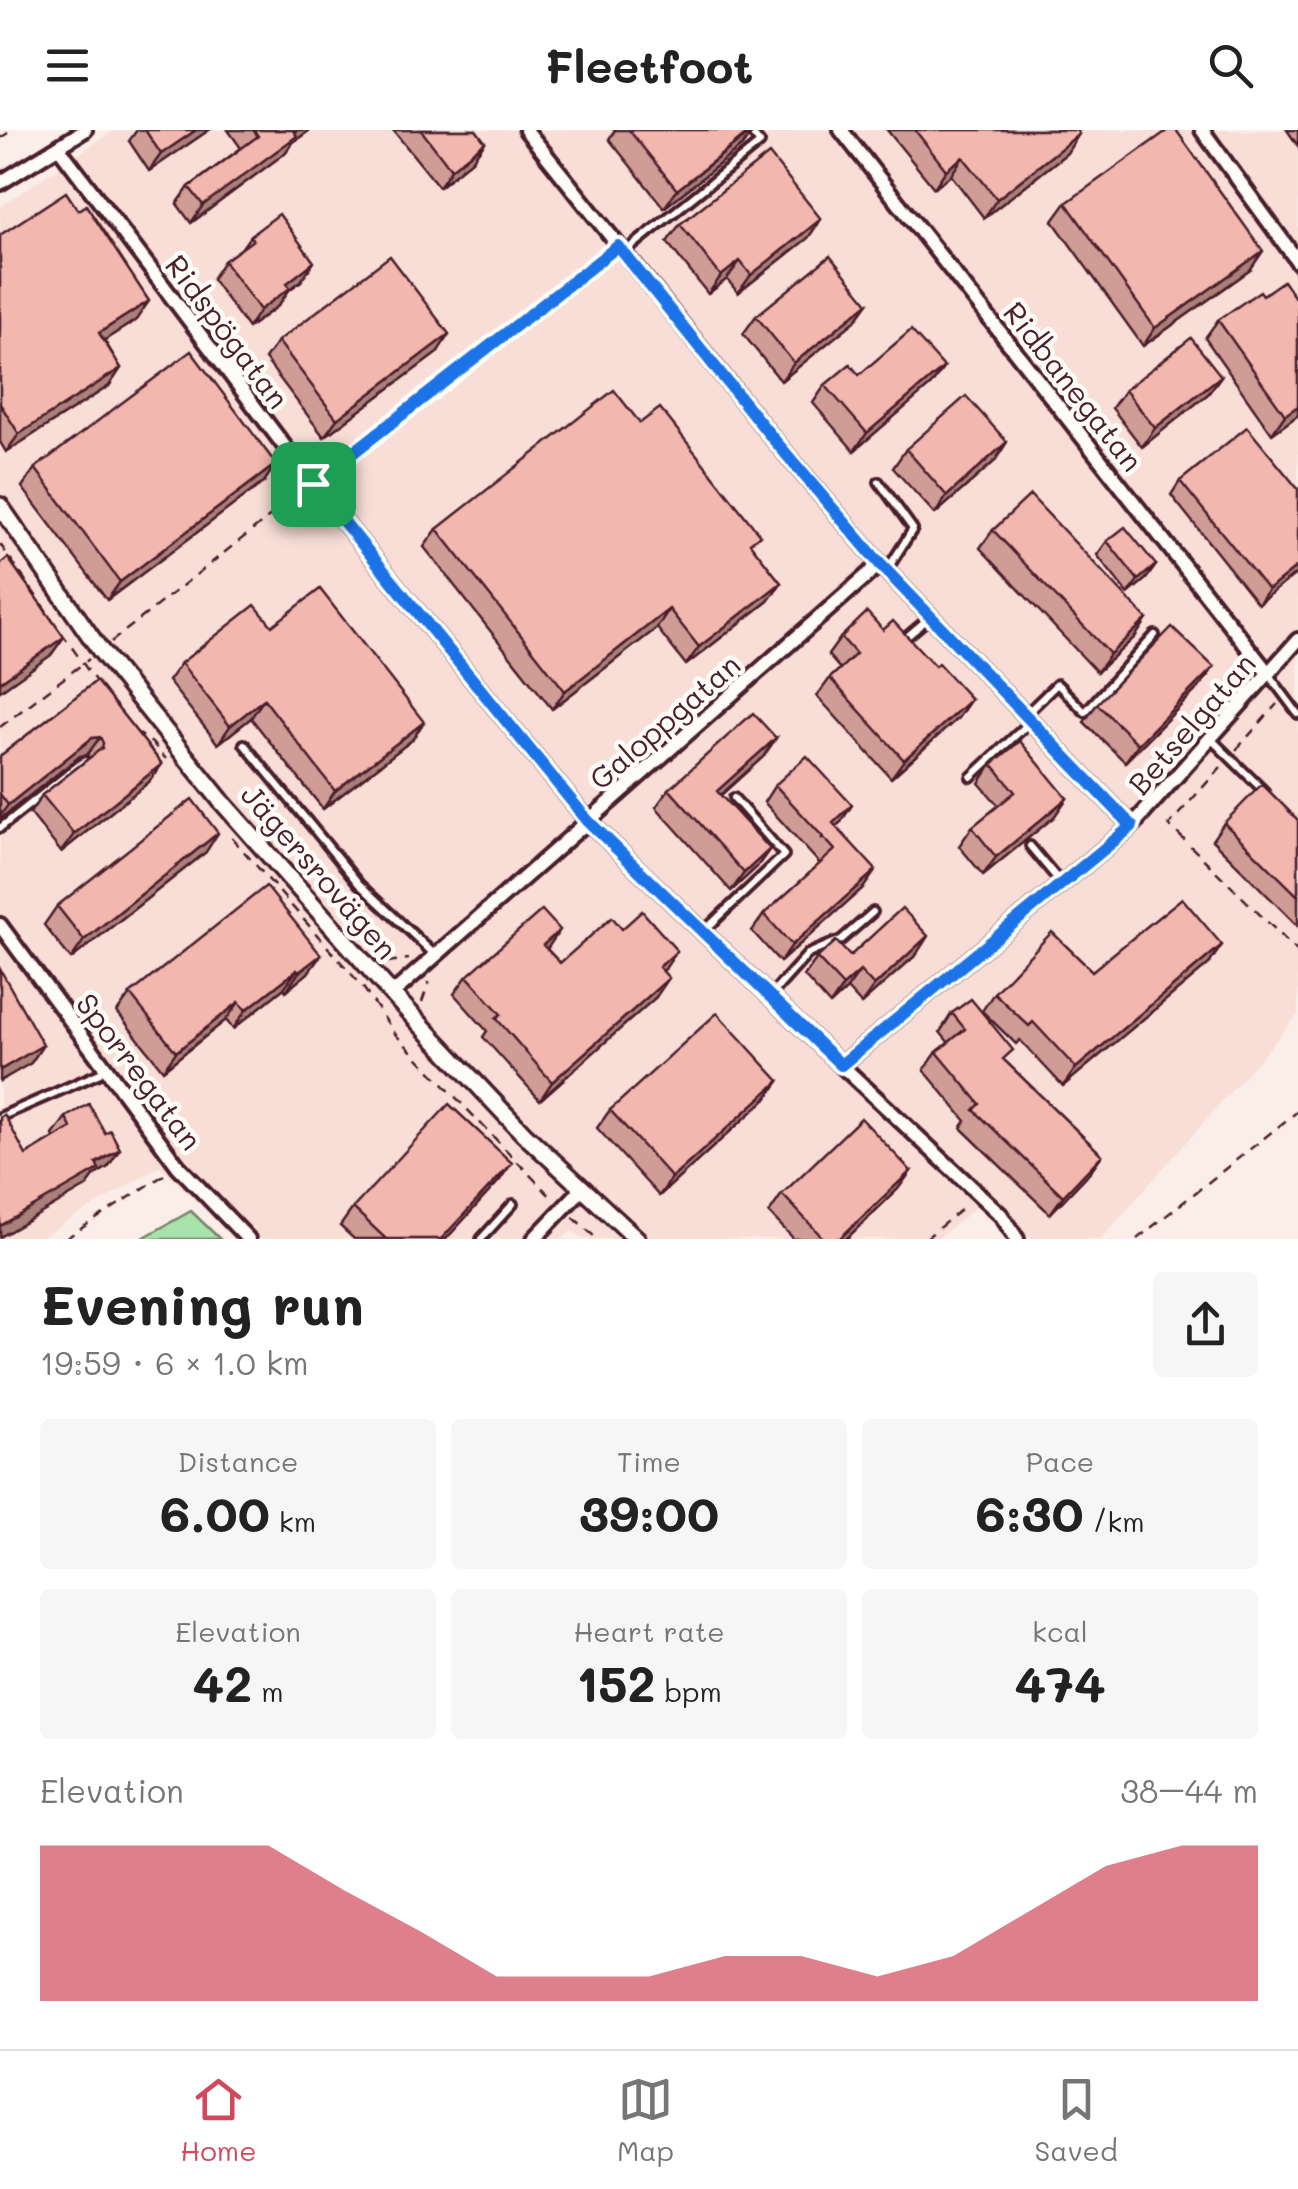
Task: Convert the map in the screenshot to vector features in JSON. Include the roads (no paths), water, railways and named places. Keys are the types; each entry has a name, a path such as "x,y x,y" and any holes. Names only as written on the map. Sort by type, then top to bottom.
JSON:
{"street":[{"path":"0,183 84,130"},
{"path":"526,130 770,435 883,568 1132,826"},
{"name":"Ridbanegatan","path":"841,130 1268,673"},
{"path":"1202,130 1298,262"},
{"name":"Ridspögatan","path":"59,148 313,484 588,821 1001,1214 1017,1239"},
{"name":"Jägersrovägen","path":"0,506 100,650 222,802 392,994 524,1134 637,1239"},
{"name":"Galoppgatan","path":"392,994 883,568"},
{"name":"Betselgatan","path":"841,1065 1132,826 1298,640"},
{"name":"Sporregatan","path":"0,925 178,1166 248,1239"},
{"path":"534,1239 582,1189"}],"lane":[{"path":"621,249 760,144 749,130"},
{"path":"879,482 913,528 883,568"},
{"path":"896,647 930,617"},
{"path":"970,777 1057,684 1085,712 1155,635"},
{"path":"1268,673 1298,714"},
{"path":"1211,739 1273,800"},
{"path":"244,744 358,884 434,954"},
{"path":"0,828 84,761"},
{"path":"703,932 784,855 734,798"},
{"path":"1030,846 1062,884"},
{"path":"770,996 808,954 841,940 873,912"},
{"path":"0,1117 100,1073 105,1067"},
{"path":"481,1239 512,1204"}]}
